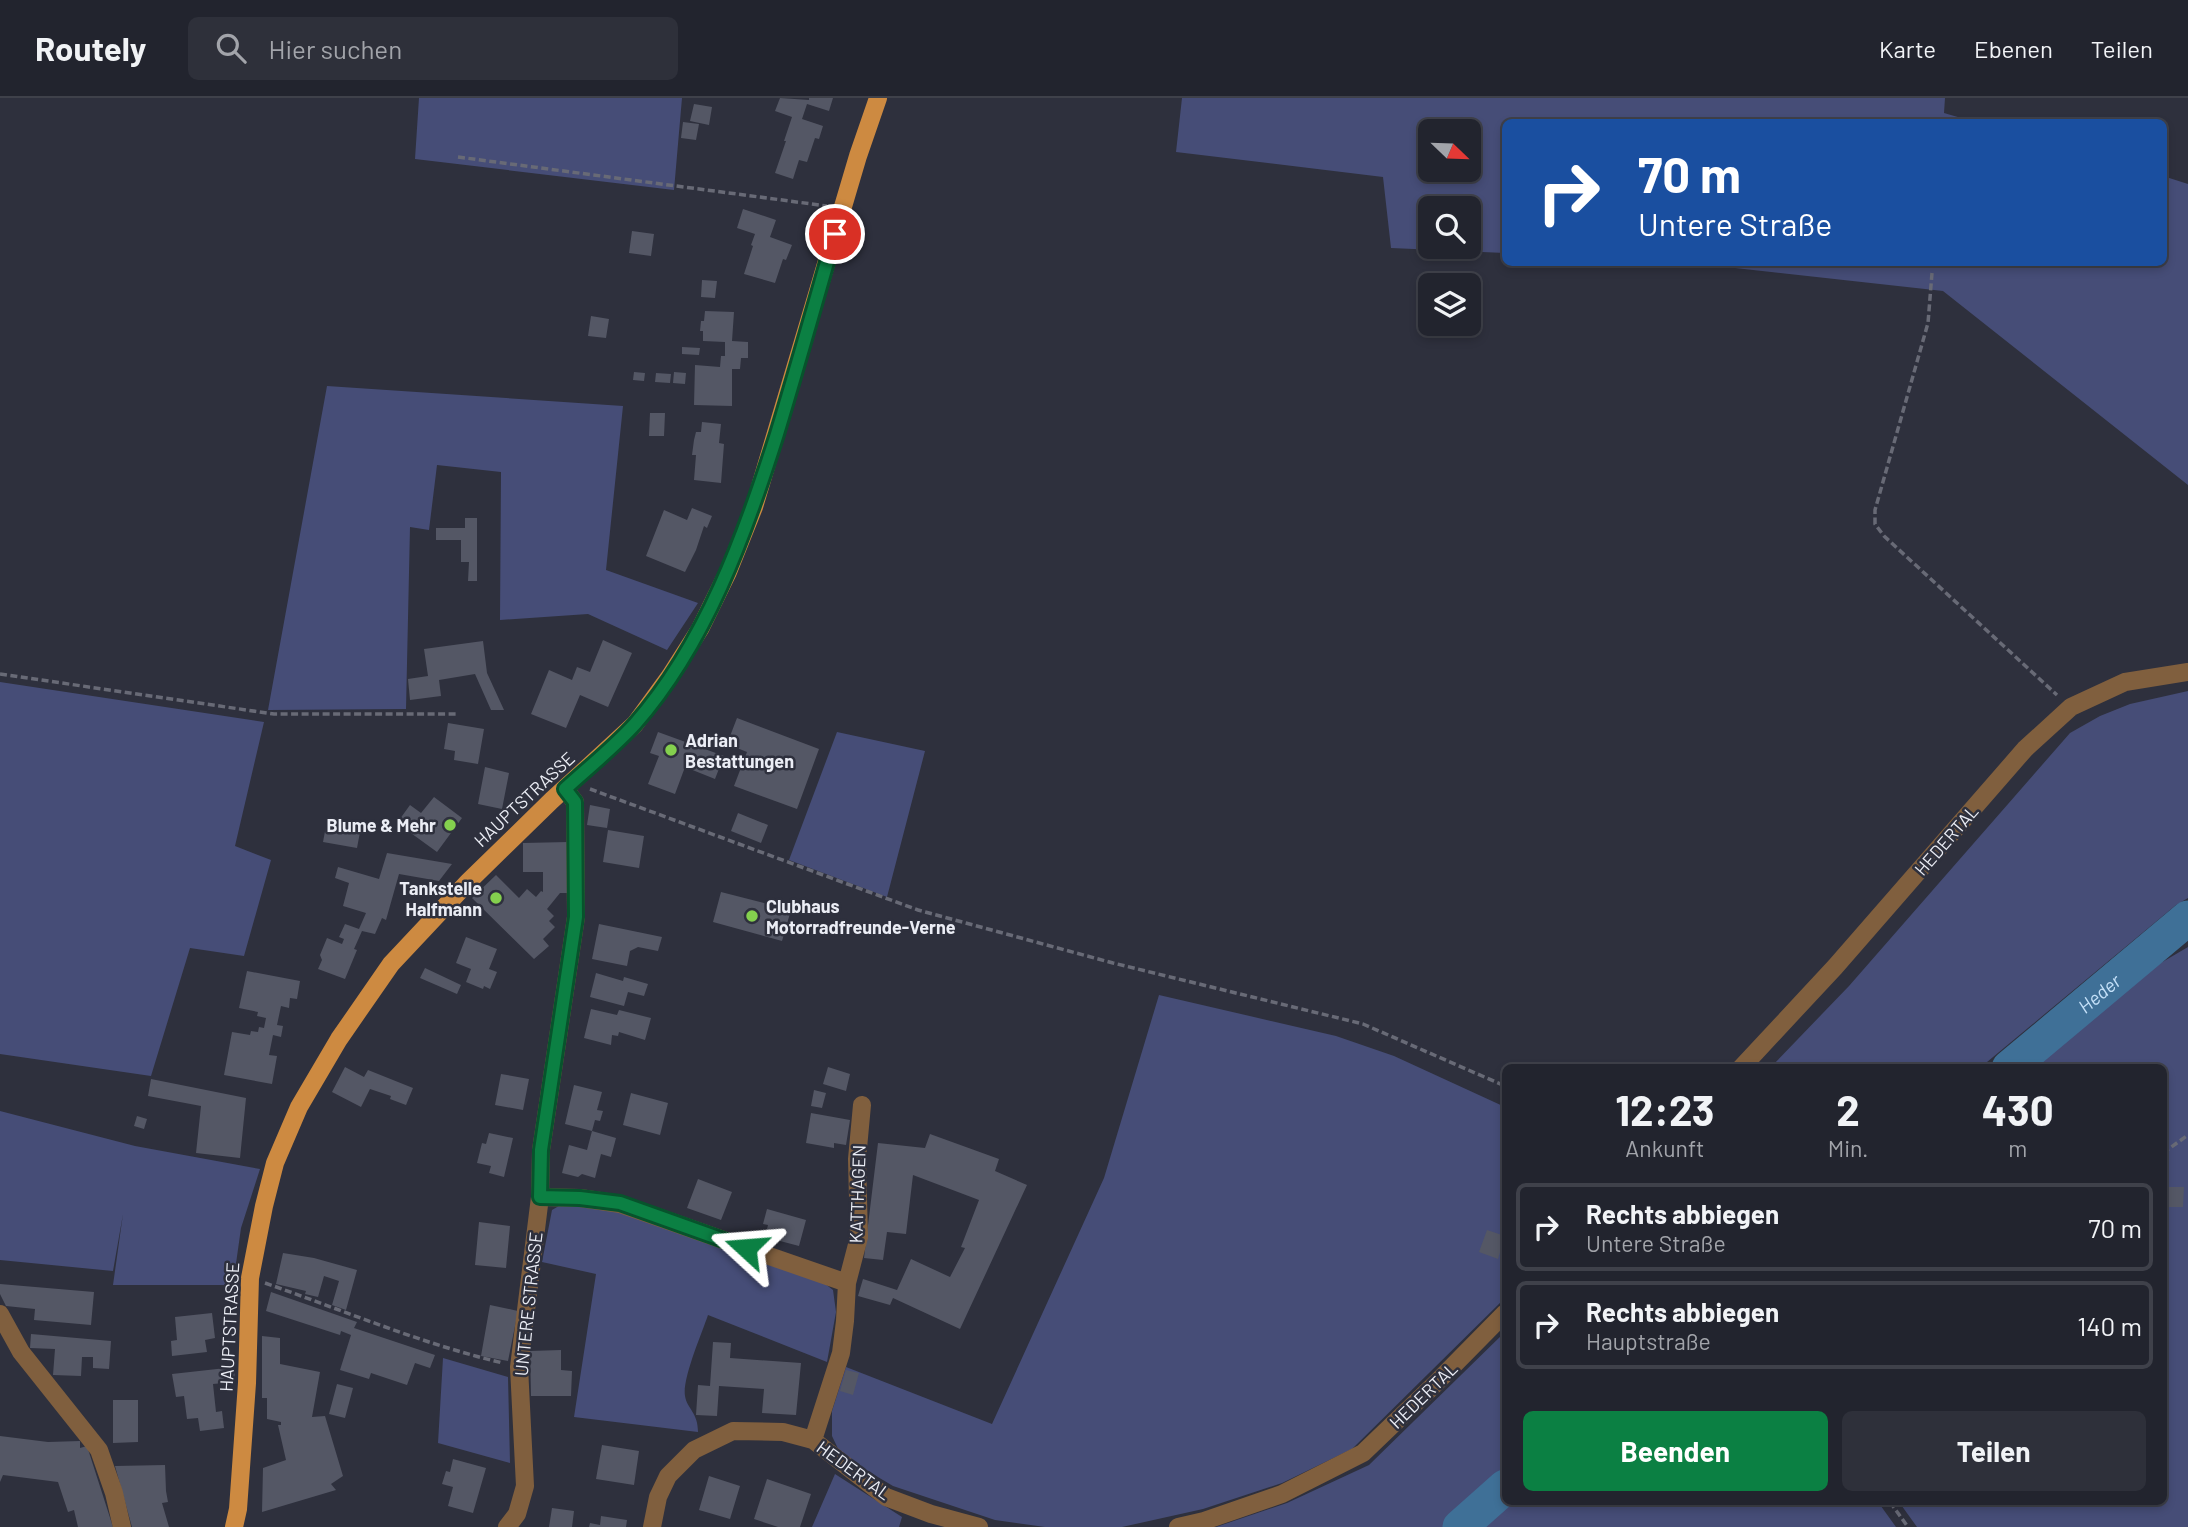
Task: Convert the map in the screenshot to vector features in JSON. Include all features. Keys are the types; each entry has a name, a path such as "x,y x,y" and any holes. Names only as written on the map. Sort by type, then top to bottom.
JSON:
{"main road":[{"name":"HAUPTSTRASSE","path":"234,1527 238,1509 247,1383 250,1278 275,1163 299,1107 339,1039 391,964 468,881 552,800 570,796 635,724 700,629 728,572 754,507 878,98"}],"street":[{"name":"HEDERTAL","path":"1745,1064 1835,967 2025,749 2071,707 2125,682 2188,672"},
{"name":"UNTERE STRASSE","path":"508,1527 517,1514 525,1486 519,1367 540,1197 541,1150 576,917 570,796"},
{"name":"KATTHAGEN","path":"813,1440 841,1353 846,1283 859,1237 857,1159 862,1105"},
{"path":"540,1197 620,1203 846,1283"},
{"path":"0,1314 21,1352 99,1450 122,1527"},
{"name":"HEDERTAL","path":"1178,1527 1204,1521 1282,1493 1363,1453 1502,1316"},
{"name":"HEDERTAL","path":"652,1527 659,1497 668,1476 694,1450 733,1431 783,1432 813,1440 886,1497 931,1514 979,1527"}],"path":[{"path":"458,157 843,208"},
{"path":"1932,273 1928,323 1875,510 1875,524 1884,536 2071,707"},
{"path":"0,674 274,714 456,714"},
{"path":"570,796 587,788 918,911 1113,963 1363,1024 1502,1085"},
{"path":"2167,1150 2188,1135"},
{"path":"250,1278 349,1312 419,1340 519,1367"},
{"path":"1892,1505 1908,1527"}],"shaded area":[{"path":"419,98 682,98 674,190 415,159"},
{"path":"1182,98 1945,98 1944,113 1965,119 1502,119 1502,253 1481,252 1481,196 1418,196 1418,249 1391,248 1383,177 1176,152"},
{"path":"2167,177 2188,184 2188,485 1943,291 1717,266 2167,266"},
{"path":"327,386 623,406 606,570 698,603 667,650 588,614 500,620 501,472 437,465 429,530 410,527 406,709 268,710"},
{"path":"0,682 264,722 235,846 271,860 244,956 190,948 151,1076 0,1054"},
{"path":"2188,691 2188,898 2176,905 1985,1064 1774,1064 1849,986 2070,733 2100,716 2130,704"},
{"path":"837,732 925,751 887,897 789,860"},
{"path":"2188,947 2188,1527 1917,1527 1901,1505 2167,1505 2167,1064 2040,1064 2159,964"},
{"path":"1159,995 1336,1036 1394,1056 1502,1106 1502,1301 1352,1449 1282,1483 1203,1509 1122,1527 1045,1527 995,1520 893,1486 841,1455 832,1436 832,1411 846,1367 992,1424 1104,1178"},
{"path":"0,1111 135,1146 260,1169 241,1228 233,1285 113,1285 123,1214 113,1271 0,1260"},
{"path":"564,1203 626,1213 819,1279 833,1290 836,1312 827,1362 708,1315 689,1368 685,1388 686,1400 696,1420 698,1432 574,1417 596,1274 542,1262 552,1210"},
{"path":"1502,1335 1502,1474 1447,1527 1216,1527 1287,1503 1369,1465"},
{"path":"443,1358 508,1377 510,1463 438,1443"},
{"path":"835,1474 902,1517 899,1527 812,1527"},
{"path":"1508,1505 1880,1505 1896,1527 1482,1527"}],"building":[{"path":"780,98 833,98 829,111 807,104 802,119 823,126 819,139 815,138 807,162 799,160 793,179 775,173 792,117 775,111"},
{"path":"694,104 712,107 709,125 690,121"},
{"path":"683,122 699,124 696,140 681,138"},
{"path":"743,209 776,220 770,237 792,245 786,260 783,259 775,283 744,274 755,234 737,228"},
{"path":"632,231 654,234 651,256 629,253"},
{"path":"702,280 717,281 715,298 701,297"},
{"path":"705,311 734,312 732,341 748,342 748,358 741,358 740,369 732,369 732,406 694,405 695,365 720,367 721,356 725,356 725,342 703,341 703,331 700,331"},
{"path":"591,316 609,319 606,338 588,336"},
{"path":"682,347 700,348 699,355 682,354"},
{"path":"634,372 645,373 644,381 633,380"},
{"path":"674,372 686,373 685,384 673,383"},
{"path":"656,373 671,374 670,383 655,382"},
{"path":"650,413 665,413 664,436 649,436"},
{"path":"702,422 721,424 719,443 724,444 721,483 694,480 694,440 696,432 701,432"},
{"path":"692,508 712,516 707,528 704,526 685,572 646,556 664,510 687,520"},
{"path":"465,518 477,518 477,581 468,581 469,562 461,562 461,540 436,540 436,528 465,528"},
{"path":"603,640 632,653 608,707 580,695 566,728 531,714 549,670 572,680 577,667 590,672"},
{"path":"483,641 487,673 504,710 491,710 475,674 439,680 441,696 410,700 408,679 428,676 424,649"},
{"path":"737,718 819,749 797,809 734,786 747,752 727,744"},
{"path":"448,723 484,729 478,764 454,760 455,751 444,749"},
{"path":"658,732 724,756 715,779 685,767 675,794 648,784 659,756 650,753"},
{"path":"485,767 509,773 502,809 478,804"},
{"path":"434,797 462,818 437,852 397,823 410,805 421,813"},
{"path":"590,805 610,809 607,828 587,825"},
{"path":"738,813 768,825 761,843 731,831"},
{"path":"326,826 360,832 357,848 323,842"},
{"path":"608,830 644,836 639,868 603,862"},
{"path":"568,842 568,893 560,893 547,909 554,916 549,921 555,927 543,939 549,946 534,959 472,898 496,875 519,898 527,889 536,897 543,892 543,872 523,872 523,843"},
{"path":"387,853 452,864 439,881 399,874 386,920 382,918 375,934 362,931 345,979 318,969 327,938 342,944 344,939 339,937 345,924 359,929 366,913 343,906 349,883 335,878 338,867 379,879"},
{"name":"Clubhaus Motorradfreunde-Verne","path":"721,892 791,910 782,941 713,922"},
{"path":"599,924 662,937 658,951 638,947 630,951 627,966 592,959"},
{"path":"466,937 497,949 489,969 497,972 490,989 466,982 471,969 456,963"},
{"path":"425,968 461,985 457,994 420,978"},
{"path":"247,971 300,981 297,999 290,998 289,1008 281,1006 277,1025 283,1026 281,1037 273,1035 269,1055 277,1056 272,1084 224,1075 232,1032 250,1035 251,1031 258,1032 259,1027 264,1028 266,1018 257,1016 258,1012 239,1008"},
{"path":"596,973 623,981 624,977 648,984 644,996 628,992 624,1006 590,997"},
{"path":"591,1009 617,1015 619,1010 651,1018 645,1040 619,1032 618,1036 612,1035 611,1045 584,1038"},
{"path":"345,1067 364,1077 368,1070 413,1088 406,1105 390,1099 391,1096 370,1089 361,1107 332,1092"},
{"path":"828,1067 850,1074 846,1091 823,1084"},
{"path":"501,1074 529,1079 523,1110 495,1105"},
{"path":"151,1079 246,1098 240,1158 196,1153 201,1106 148,1096"},
{"path":"574,1085 602,1092 597,1110 603,1111 600,1121 595,1120 592,1131 565,1124"},
{"path":"814,1090 826,1093 822,1108 811,1106"},
{"path":"631,1093 668,1103 660,1135 623,1125"},
{"path":"811,1113 850,1120 846,1145 834,1143 834,1148 806,1143"},
{"path":"137,1116 147,1119 144,1129 134,1126"},
{"path":"592,1131 616,1138 611,1157 601,1154 595,1178 562,1173 569,1145 587,1150"},
{"path":"489,1133 513,1138 504,1177 489,1173 491,1166 477,1163 482,1143 486,1144"},
{"path":"930,1134 999,1159 995,1171 1027,1185 960,1329 893,1298 890,1305 858,1296 863,1279 897,1290 911,1259 950,1277 965,1248 961,1247 979,1200 913,1175 906,1234 887,1232 883,1260 864,1258 878,1143 925,1148"},
{"path":"698,1179 732,1192 721,1220 687,1208"},
{"path":"2167,1187 2184,1187 2183,1207 2167,1207"},
{"path":"767,1209 806,1220 799,1246 765,1237 768,1225 763,1224"},
{"path":"479,1222 510,1226 506,1268 475,1265"},
{"path":"1487,1230 1502,1235 1498,1259 1479,1252"},
{"path":"283,1253 357,1270 346,1310 332,1305 339,1281 324,1276 318,1297 305,1294 306,1291 276,1284"},
{"path":"0,1284 94,1292 91,1325 34,1320 35,1309 6,1306 0,1294"},
{"path":"271,1292 357,1322 354,1328 435,1355 430,1368 415,1363 407,1385 371,1373 369,1379 340,1370 351,1335 341,1331 340,1335 266,1311"},
{"path":"490,1305 518,1311 508,1361 481,1356"},
{"path":"212,1313 215,1338 205,1340 207,1352 172,1356 171,1341 177,1340 175,1317"},
{"path":"31,1334 111,1341 109,1369 93,1368 93,1357 82,1357 81,1376 53,1375 55,1349 30,1348"},
{"path":"262,1336 280,1338 280,1364 320,1372 312,1417 325,1416 343,1476 331,1484 336,1490 262,1512 263,1468 286,1460 278,1425 281,1425 281,1422 267,1419 267,1398 262,1398"},
{"path":"713,1342 731,1343 730,1358 801,1363 796,1415 762,1413 764,1389 719,1386 717,1416 696,1415 698,1385 710,1386"},
{"path":"561,1350 561,1370 572,1371 571,1396 531,1396 530,1351"},
{"path":"235,1367 234,1382 213,1384 216,1412 222,1411 224,1428 200,1431 198,1418 187,1419 184,1396 176,1397 172,1374"},
{"path":"846,1370 859,1373 853,1395 840,1391"},
{"path":"337,1384 353,1388 345,1418 329,1414"},
{"path":"113,1400 138,1400 138,1442 113,1443"},
{"path":"0,1436 48,1442 80,1441 80,1448 87,1446 113,1527 78,1527 74,1510 68,1512 58,1482 3,1475 0,1482"},
{"path":"602,1445 639,1451 634,1485 596,1479"},
{"path":"453,1459 486,1468 473,1513 448,1506 453,1487 442,1484 446,1471 450,1472"},
{"path":"165,1465 168,1502 162,1503 169,1527 132,1527 115,1466"},
{"path":"709,1476 740,1486 730,1519 699,1510"},
{"path":"767,1479 811,1494 800,1527 778,1527 754,1519"},
{"path":"552,1508 574,1511 572,1527 549,1527"},
{"path":"601,1516 627,1520 626,1527 589,1527 590,1523 600,1525"}],"waterway":[{"name":"Heder","path":"2014,1064 2188,918"},
{"name":"Heder","path":"1460,1527 1502,1490"}],"place":[{"name":"Adrian Bestattungen","path":"671,750"},
{"name":"Blume & Mehr","path":"450,825"},
{"name":"Tankstelle Halfmann","path":"496,898"},
{"name":"Clubhaus Motorradfreunde-Verne","path":"752,916"}],"route":[{"path":"746,1248 620,1203 540,1197 541,1150 576,917 575,802 565,789 635,724 700,629 728,572 754,507 835,234"}]}
